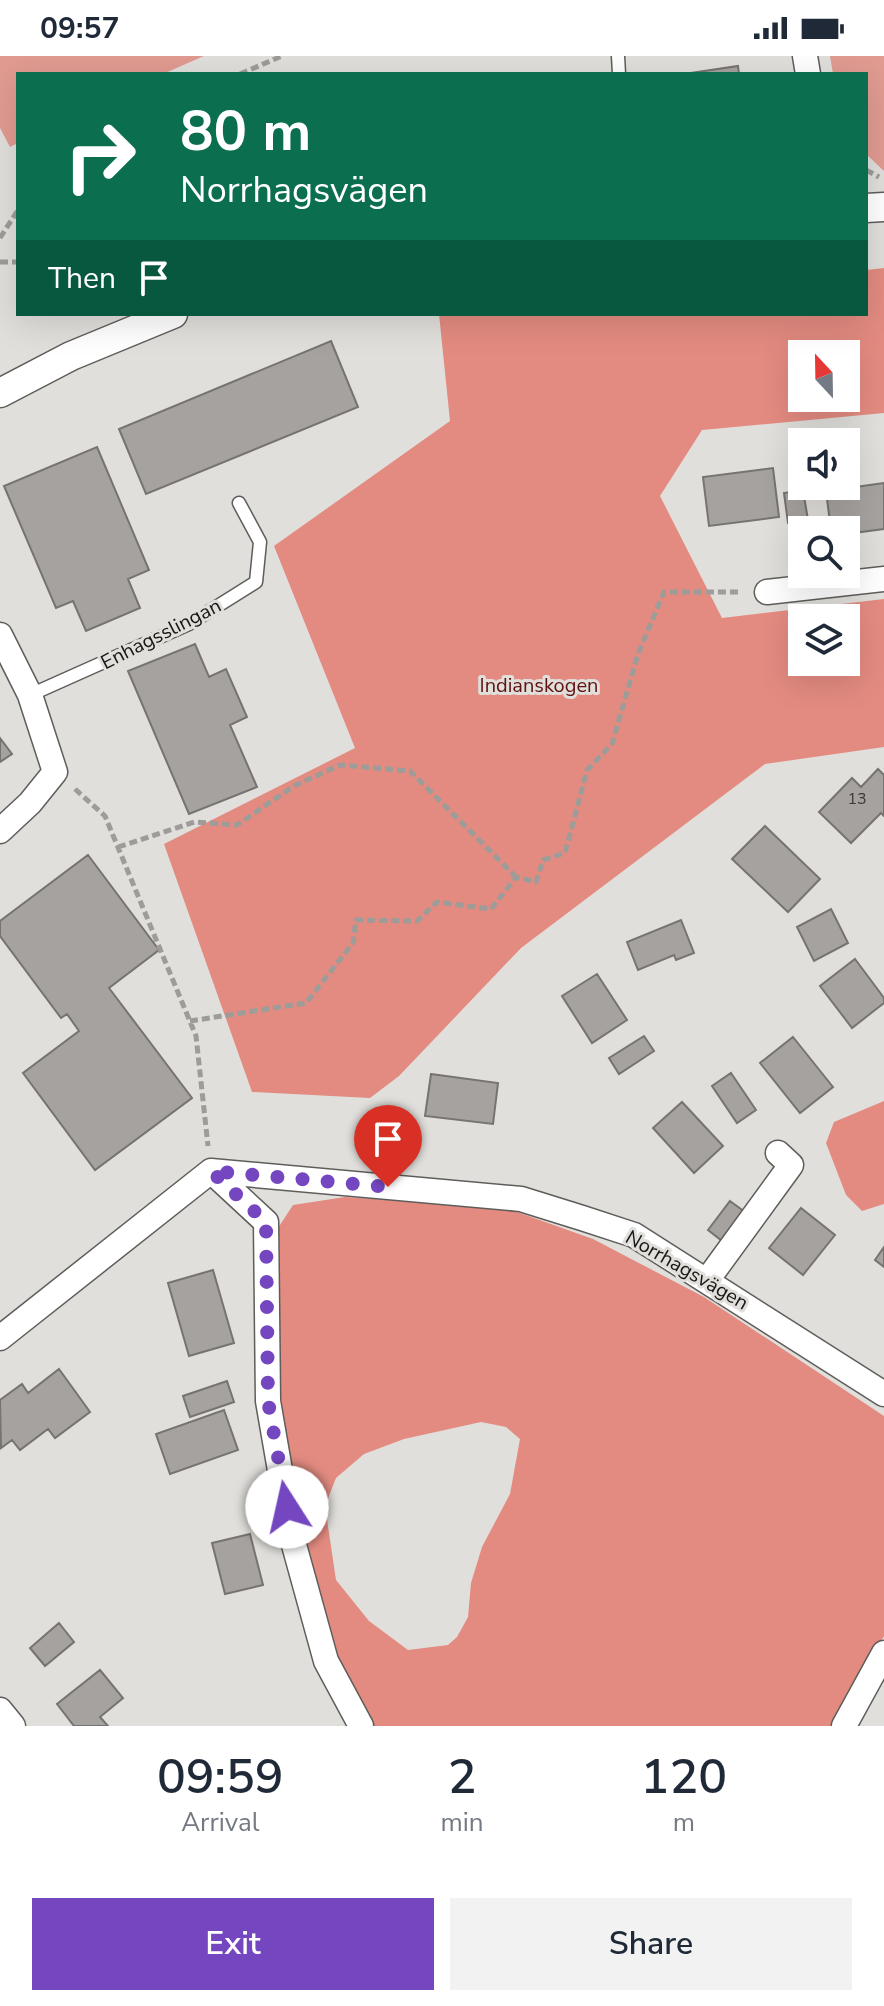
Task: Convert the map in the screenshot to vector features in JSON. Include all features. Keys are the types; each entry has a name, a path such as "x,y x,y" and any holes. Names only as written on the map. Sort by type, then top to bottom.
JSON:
{"street":[{"path":"0,393 71,356 168,316"},
{"path":"767,592 884,579"},
{"path":"0,635 30,695 55,772 30,803 0,831"},
{"path":"708,1279 791,1165 778,1153"},
{"path":"0,1338 211,1171 266,1222 268,1401 291,1534 326,1661 361,1726"},
{"name":"Norrhagsvägen","path":"211,1171 521,1199 634,1235 708,1279 884,1394"},
{"path":"844,1726 884,1653"},
{"path":"0,1710 13,1726"}],"lane":[{"name":"Enhagsslingan","path":"30,695 189,624 256,582 260,542 239,503"}],"path":[{"path":"245,72 282,56"},
{"path":"0,238 16,213"},
{"path":"118,847 194,822 237,825 294,786 340,765 410,771 516,877 536,882 543,860 565,853 587,770 612,744 638,654 664,592 767,592"},
{"path":"55,772 105,816 196,1036 211,1171"},
{"path":"190,1021 306,1003 353,943 356,920 417,921 437,902 491,909 516,877"}],"shaded area":[{"path":"0,56 204,56 168,72 16,72 16,144 10,147 0,128"},
{"path":"830,56 884,56 884,171 868,156 868,72 833,72"}],"green space":[{"name":"Indianskogen","path":"884,268 884,413 702,430 660,496 722,618 788,610 788,676 860,676 860,604 841,604 884,599 884,747 765,764 521,948 399,1076 370,1098 252,1092 164,844 355,748 274,546 450,421 439,316 868,316 868,270"},
{"path":"884,1101 884,1204 862,1211 846,1195 826,1143 834,1122"},
{"path":"345,1197 506,1208 593,1239 704,1297 884,1416 884,1636 831,1726 374,1726 324,1632 291,1470 280,1391 278,1228 293,1205","holes":["481,1422 506,1427 520,1439 510,1494 482,1547 471,1583 468,1617 457,1637 448,1645 408,1650 369,1621 336,1580 325,1506 336,1478 364,1454 404,1439"]}],"building":[{"path":"738,66 739,72 698,72"},
{"path":"331,341 358,407 146,494 119,429"},
{"path":"97,447 149,570 128,579 140,608 86,631 73,601 56,608 4,486"},
{"path":"773,468 779,517 709,526 703,477"},
{"path":"884,483 884,529 860,532 860,516 829,516 827,500 860,500 860,486"},
{"path":"788,492 788,500 805,500 807,516 788,516 788,523 784,493"},
{"path":"195,644 209,677 226,669 247,717 230,725 257,787 189,814 128,671"},
{"path":"0,738 12,754 0,762"},
{"path":"878,769 884,775 884,816 881,813 851,843 819,812 852,778 861,787"},
{"path":"765,826 820,879 788,912 732,859"},
{"path":"88,855 159,950 109,988 192,1098 95,1170 23,1073 79,1031 67,1014 61,1018 0,936 0,921"},
{"path":"831,909 848,943 814,961 797,927"},
{"path":"681,920 694,953 676,960 674,955 638,970 627,942"},
{"path":"855,959 884,998 884,1003 852,1028 820,986"},
{"path":"597,974 627,1020 592,1043 562,996"},
{"path":"644,1036 654,1051 619,1074 609,1058"},
{"path":"793,1037 833,1087 800,1113 760,1063"},
{"path":"731,1073 756,1110 737,1123 712,1086"},
{"path":"431,1074 498,1083 493,1124 425,1116"},
{"path":"682,1102 723,1146 694,1173 653,1128"},
{"path":"730,1201 749,1215 726,1244 708,1230"},
{"path":"801,1208 835,1235 803,1275 769,1248"},
{"path":"884,1247 884,1267 875,1260"},
{"path":"213,1270 234,1343 189,1356 168,1283"},
{"path":"59,1369 90,1412 55,1438 48,1429 20,1450 12,1440 1,1448 0,1400 22,1384 28,1393"},
{"path":"227,1381 234,1402 190,1417 183,1396"},
{"path":"224,1410 238,1450 170,1474 156,1434"},
{"path":"250,1534 263,1585 225,1594 212,1543"},
{"path":"59,1623 74,1642 45,1666 30,1648"},
{"path":"100,1670 123,1698 100,1717 108,1726 74,1726 57,1704"}],"route":[{"path":"287,1507 268,1401 266,1222 211,1171 388,1187"}]}
